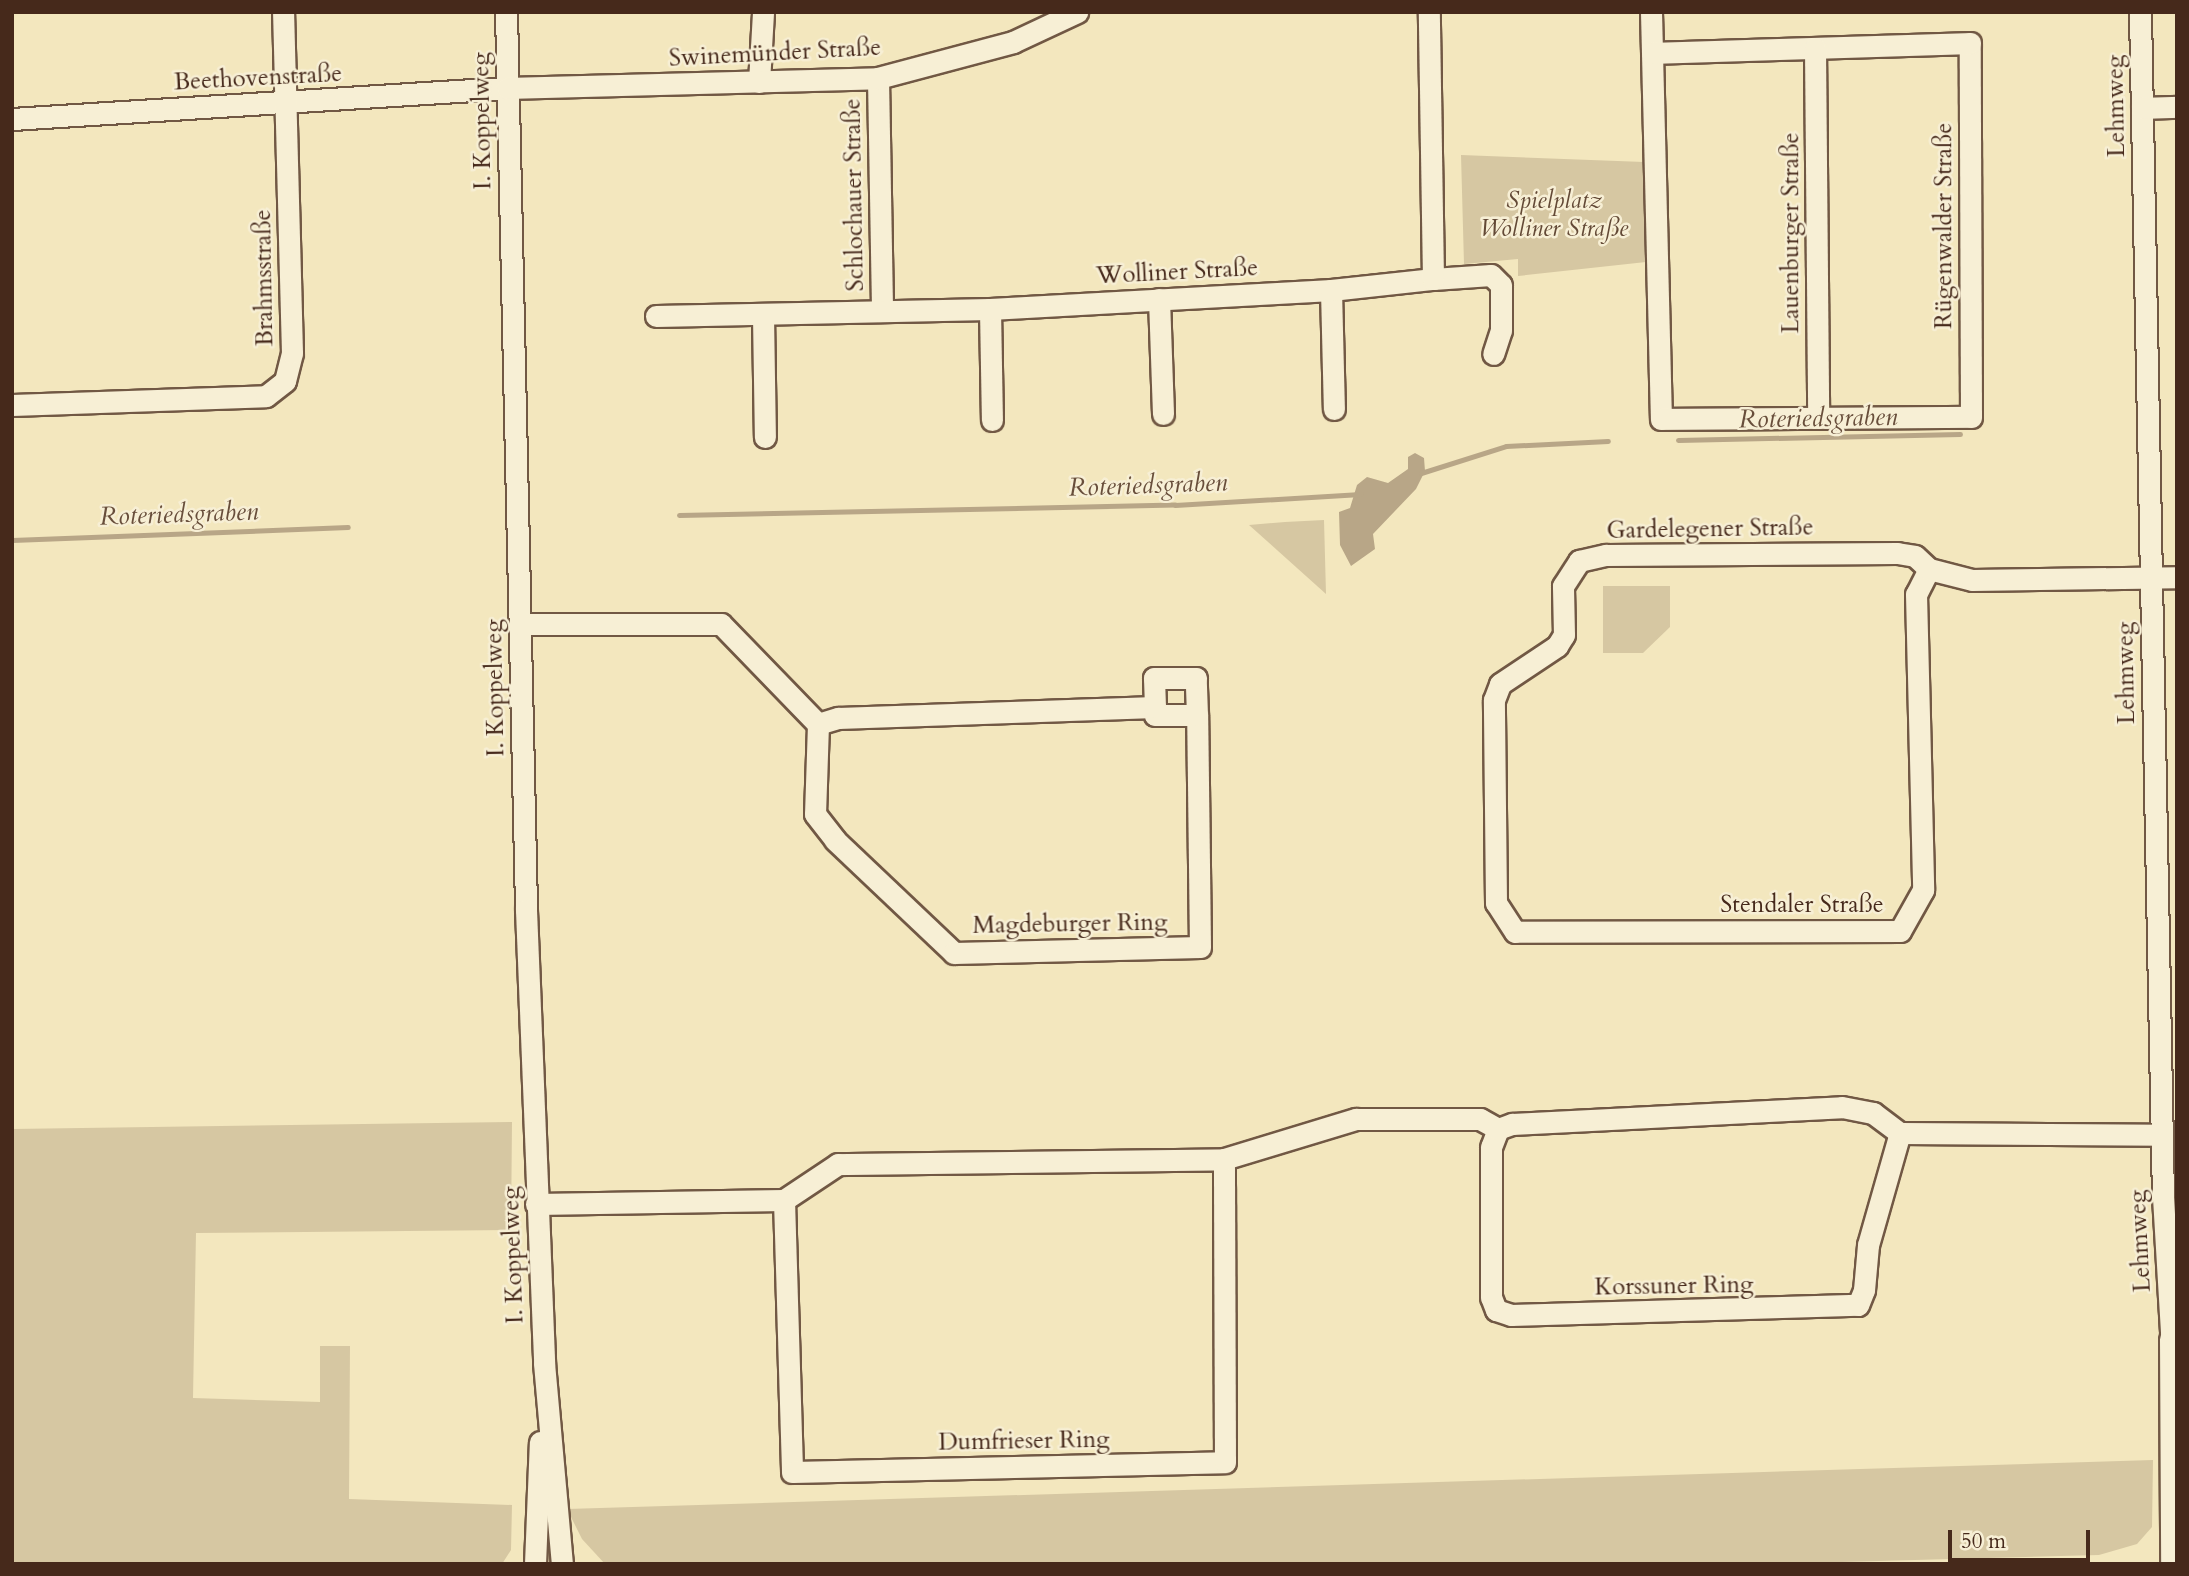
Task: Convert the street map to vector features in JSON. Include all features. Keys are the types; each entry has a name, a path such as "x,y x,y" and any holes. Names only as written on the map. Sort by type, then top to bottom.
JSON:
{"street":[{"path":"284,12 285,103"},
{"name":"I. Koppelweg","path":"506,12 536,1204 544,1363 564,1560"},
{"path":"758,82 763,12"},
{"name":"Swinemünder Straße","path":"507,88 878,78 1013,42 1077,12"},
{"path":"1429,12 1433,279"},
{"path":"1651,12 1652,53"},
{"name":"Lehmweg","path":"2140,12 2162,1135 2171,1333 2177,1354"},
{"name":"Rügenwalder Straße","path":"1970,43 1971,417 1661,419 1652,53 1815,48 1970,43"},
{"name":"Lauenburger Straße","path":"1815,48 1818,418"},
{"name":"Schlochauer Straße","path":"878,78 882,311"},
{"name":"Beethovenstraße","path":"12,119 507,88"},
{"name":"Brahmsstraße","path":"12,405 276,392 290,371 292,353 285,103"},
{"path":"2142,108 2177,107"},
{"name":"Wolliner Straße","path":"656,316 990,309 1331,290 1491,275 1501,285 1501,330 1493,354"},
{"path":"1331,290 1334,409"},
{"path":"1159,299 1163,414"},
{"path":"990,309 992,420"},
{"path":"763,315 765,437"},
{"name":"Gardelegener Straße","path":"1506,919 1496,903 1493,700 1500,684 1558,646 1564,635 1563,586 1579,561 1606,555 1897,553 1915,556 1929,569 1972,580 2177,577"},
{"name":"Stendaler Straße","path":"1506,919 1515,932 1900,931 1923,890 1916,594 1929,569"},
{"path":"521,624 721,624 818,724 838,718 1154,707 1155,715 1196,715"},
{"name":"Magdeburger Ring","path":"818,724 815,814 835,840 954,953 1200,947 1196,678 1154,678 1154,707"},
{"path":"536,1204 784,1200 838,1164 1224,1159 1356,1119 1480,1119 1498,1129 1513,1124 1842,1107 1873,1113 1900,1133 2162,1135"},
{"name":"Korssuner Ring","path":"1498,1129 1491,1147 1491,1297 1496,1310 1511,1315 1858,1305 1864,1290 1868,1245 1900,1133"},
{"name":"Dumfrieser Ring","path":"784,1200 792,1472 1225,1462 1224,1159"},
{"name":"Lehmweg","path":"2171,1333 2166,1359 2171,1564"},
{"name":"I. Koppelweg","path":"535,1564 544,1363"}],"green space":[{"name":"Spielplatz Wolliner Straße","path":"1461,155 1644,162 1646,262 1518,276 1518,259 1464,264"},
{"path":"1324,520 1326,594 1249,525 1285,522"},
{"path":"1603,586 1670,586 1670,627 1643,653 1603,653"},
{"path":"512,1122 511,1230 196,1233 193,1398 320,1402 320,1346 350,1346 349,1499 512,1505 511,1550 502,1564 12,1564 12,1129"},
{"path":"2153,1460 2152,1527 2137,1544 2099,1555 1767,1564 605,1564 582,1539 567,1509"}],"shaded area":[{"path":"1415,453 1424,458 1425,471 1416,489 1373,534 1375,549 1351,566 1340,545 1339,512 1350,508 1357,485 1367,477 1388,483 1408,469 1408,457"}],"waterway":[{"name":"Roteriedsgraben","path":"1678,440 1960,434"},
{"name":"Roteriedsgraben","path":"1421,473 1506,446 1608,441"},
{"name":"Roteriedsgraben","path":"679,515 1175,505 1361,494"},
{"name":"Roteriedsgraben","path":"12,540 348,527"}]}
